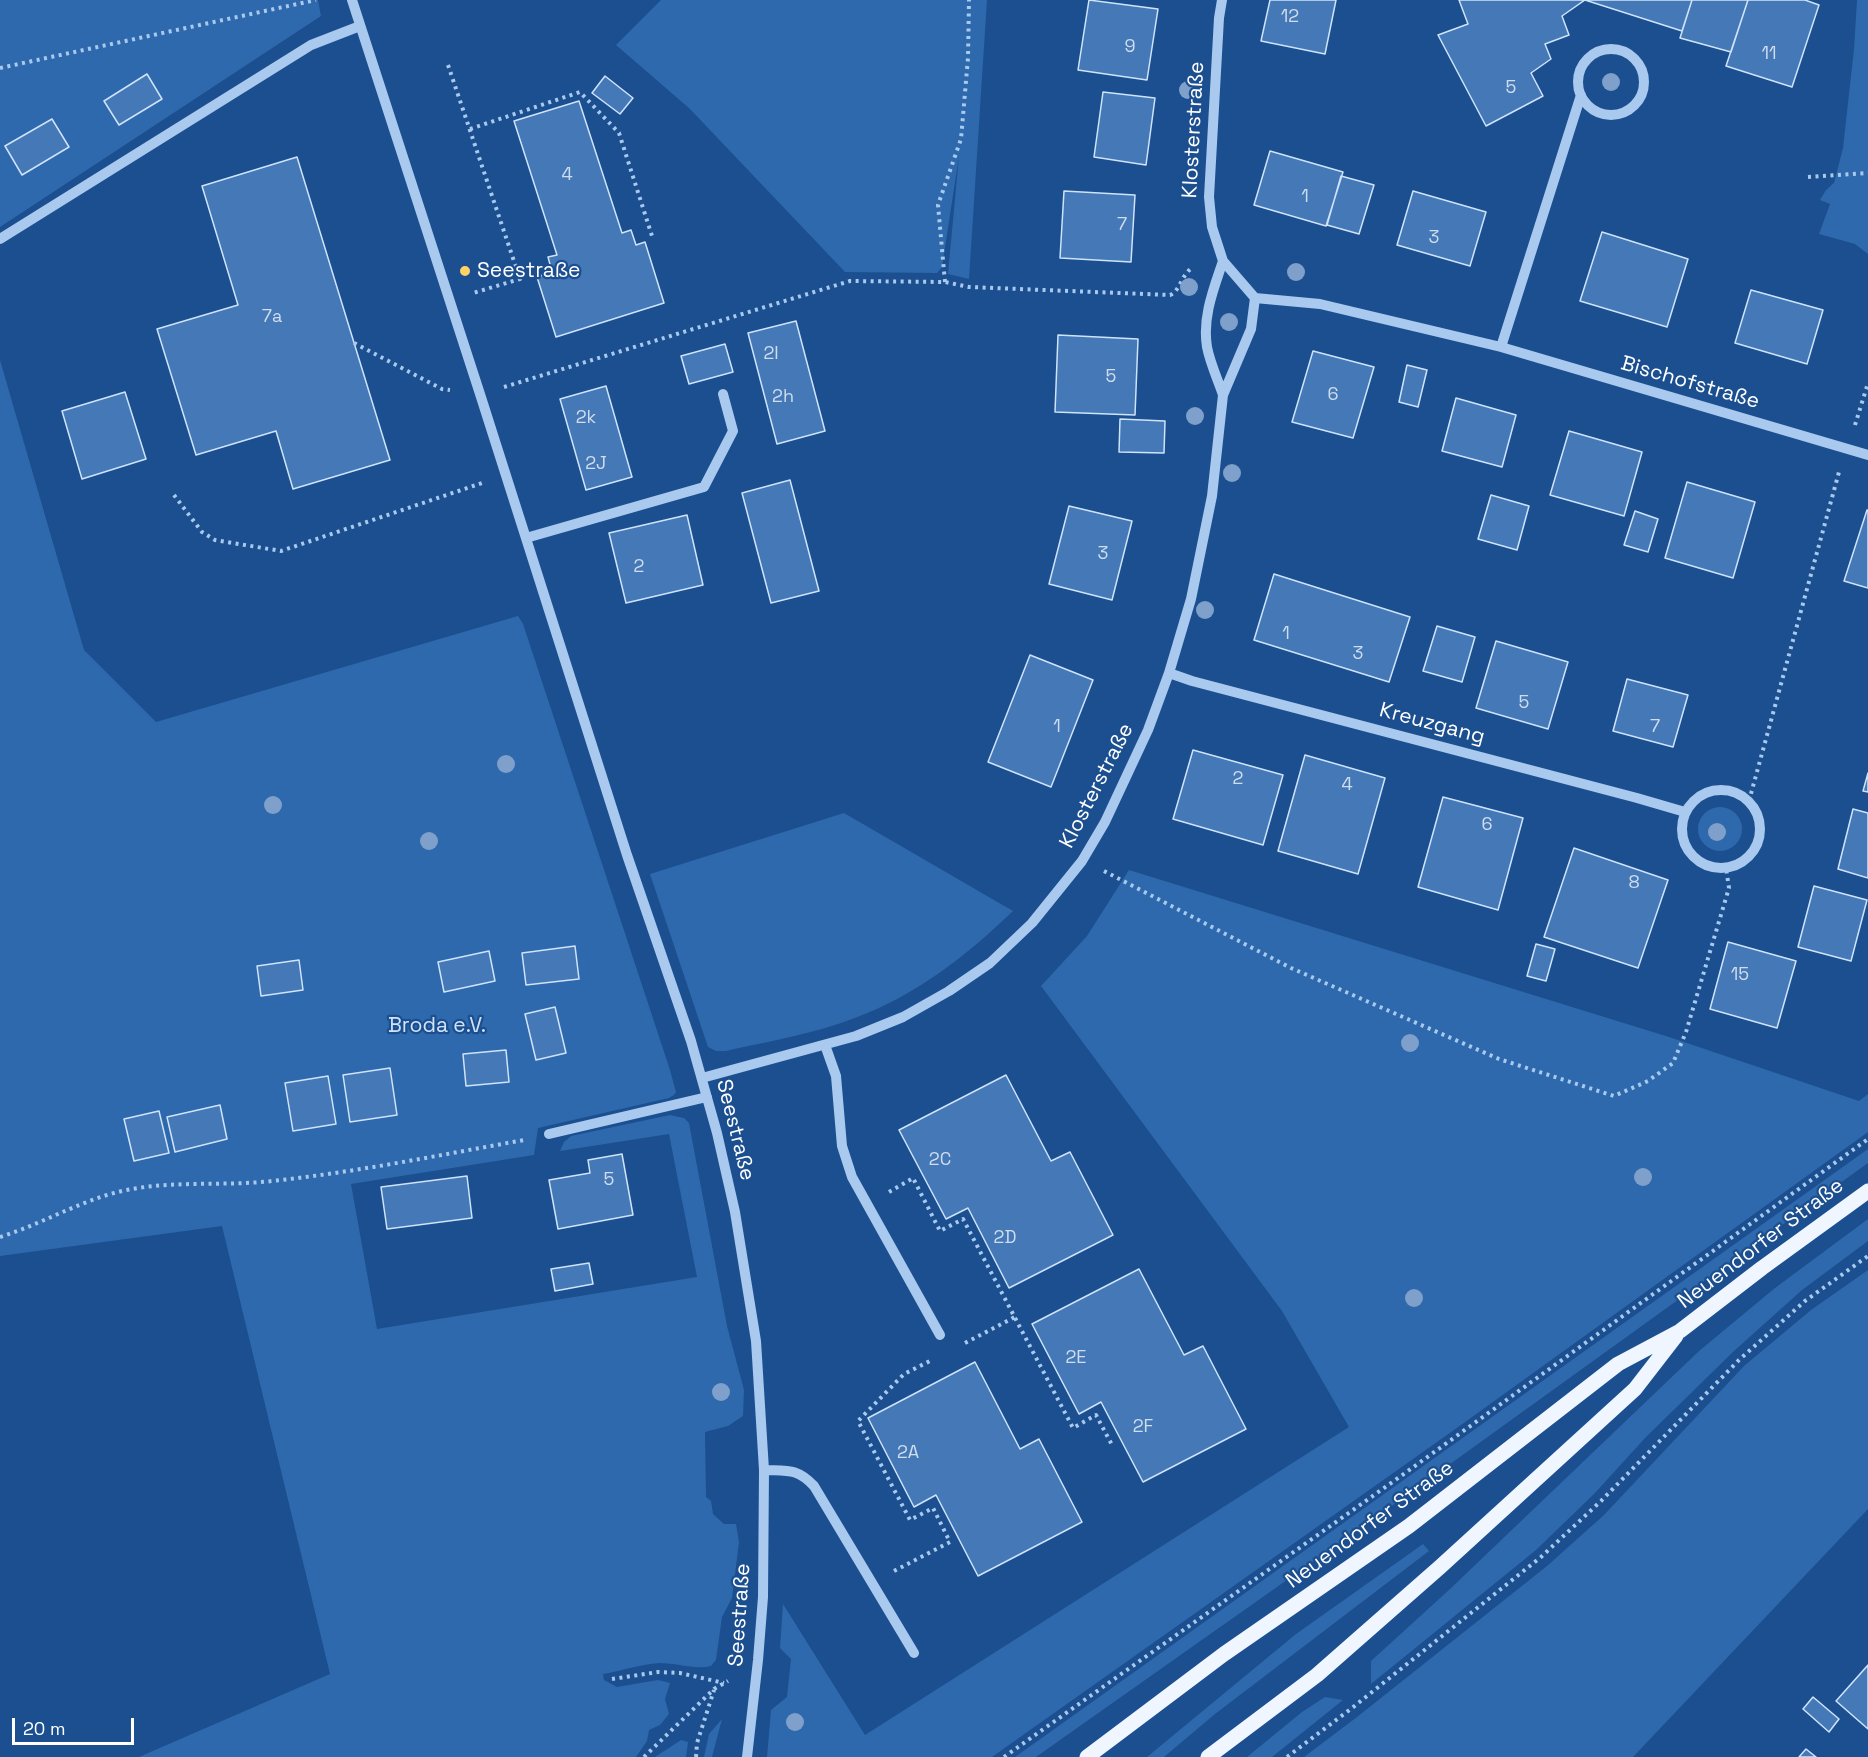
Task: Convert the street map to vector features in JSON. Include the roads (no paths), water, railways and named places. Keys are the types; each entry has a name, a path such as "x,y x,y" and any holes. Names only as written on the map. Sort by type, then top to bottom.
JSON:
{"main road":[{"name":"Neuendorfer Straße","path":"1087,1757 1224,1654 1409,1526 1618,1364 1680,1331 1868,1191"},
{"name":"Neuendorfer Straße","path":"1208,1757 1317,1675 1440,1567 1635,1389 1680,1331"}],"street":[{"name":"Seestraße","path":"351,0 627,855 691,1041 735,1212 754,1330 762,1411 764,1470 763,1597 747,1757"},
{"name":"Klosterstraße","path":"702,1078 825,1045 903,1017 950,991 990,963 1032,923 1082,861 1105,822 1148,730 1169,673 1191,599 1210,507 1223,396 1251,329 1255,298 1223,261 1212,227 1209,197 1219,18 1222,0"},
{"path":"0,239 311,45 360,26"},
{"path":"1502,347 1581,95 1578,84 1579,72 1584,62 1592,54 1602,49 1613,48 1625,51 1641,66 1644,88 1640,99 1622,113 1602,114 1586,103 1581,95"},
{"name":"Klosterstraße","path":"1223,261 1206,324 1207,347 1223,396"},
{"name":"Bischofstraße","path":"1255,298 1320,304 1502,347 1868,455"},
{"path":"526,538 704,487 733,431 723,394"},
{"name":"Kreuzgang","path":"1169,673 1685,812"},
{"path":"1714,790 1727,790 1749,801 1760,823 1760,835 1748,857 1738,864 1714,867 1703,863 1689,852 1682,835 1685,812 1692,802 1702,795 1714,790"},
{"path":"825,1045 836,1076 842,1146 852,1177 940,1335"},
{"path":"549,1134 707,1097"},
{"path":"764,1470 803,1474 814,1486 914,1653"}],"place":[{"name":"Seestraße","path":"465,271"}],"park label":[{"name":"Broda e.V.","path":"437,1026"}]}
